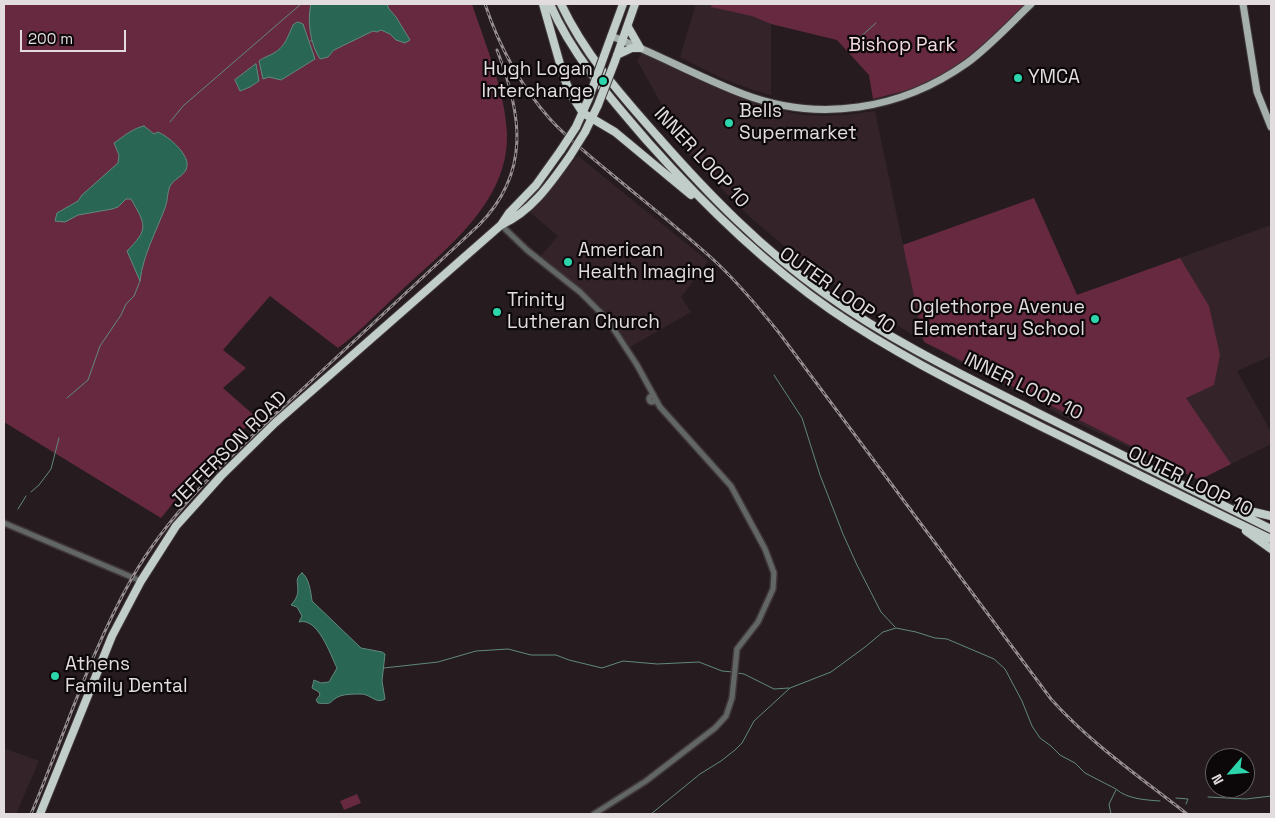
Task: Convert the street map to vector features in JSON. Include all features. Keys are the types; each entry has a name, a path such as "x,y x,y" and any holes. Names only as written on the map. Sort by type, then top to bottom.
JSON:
{"highway":[{"path":"543,4 564,78 572,96 583,113 620,135 718,217"},
{"name":"OUTER LOOP 10","path":"550,4 573,48 592,76 667,162 718,217 758,254 799,287 830,310 900,355 942,378 1271,539"},
{"name":"INNER LOOP 10","path":"561,4 579,38 604,75 690,173 740,224 822,292 866,322 925,356 1271,529"},
{"path":"617,39 623,4"},
{"path":"617,39 630,4"},
{"path":"617,39 628,28 636,4"},
{"path":"628,28 640,48"},
{"name":"JEFFERSON ROAD","path":"501,226 509,213 536,185 576,127 589,98 606,50 617,39"},
{"name":"JEFFERSON ROAD","path":"40,814 112,636 141,581 176,526 228,469 275,423 501,226 517,217 543,193 585,132 598,105 616,58 617,39"},
{"path":"616,58 632,48 640,48"},
{"path":"1222,504 1271,516"},
{"path":"1228,519 1271,550"}],"main road":[{"path":"617,39 743,94 778,105 814,109 852,109 901,97 945,77 980,52 1031,4"},
{"path":"1243,4 1257,92 1271,127"}],"street":[{"path":"501,226 527,250 580,292 607,320 637,365 653,399 731,486 756,531 772,566 774,577 774,589 758,622 736,651 731,705 721,722 646,782 594,814"},
{"path":"4,523 141,581"}],"shaded area":[{"path":"311,4 387,4 410,40 405,43 396,40 390,34 381,30 373,31 334,50 328,57 320,59 310,32 309,17"},
{"path":"696,4 756,4 752,16 771,24 771,95 719,77 680,57"},
{"path":"298,22 303,24 315,59 281,80 269,77 263,79 259,61 281,48 293,25"},
{"name":"Oglethorpe Avenue Elementary School","path":"643,53 714,86 772,109 803,115 826,116 875,111 903,245 1034,198 1077,295 1271,225 1271,356 1237,371 1271,432 1271,444 1199,480 1065,417 973,369 879,315 840,289 789,250 750,217 700,167 688,152 637,60"},
{"path":"256,64 259,81 240,91 235,80"},
{"path":"144,126 154,134 158,132 162,134 175,144 183,153 187,166 184,173 170,186 166,205 144,262 140,281 127,251 139,237 143,226 140,215 131,199 126,199 118,207 112,209 78,215 65,222 55,221 57,213 78,201 82,195 118,163 119,155 114,143 132,131"},
{"path":"578,156 708,261 681,297 691,312 630,347 594,302 540,257 558,236 530,212"},
{"path":"302,573 308,582 312,601 361,648 385,654 382,681 385,699 379,701 364,694 347,694 327,703 318,703 316,700 320,695 319,692 312,688 314,680 321,683 329,682 337,668 318,631 306,622 299,622 302,616 297,607 291,605 298,590 297,579"},
{"path":"4,748 39,761 16,814 4,814"}],"green space":[{"path":"4,4 472,4 494,69 506,119 505,159 497,182 472,222 438,257 338,348 270,296 223,350 246,368 223,388 256,417 186,487 161,518 4,422"},
{"name":"Bishop Park","path":"712,4 1026,4 979,48 940,77 913,88 873,99 869,75 837,40 771,24 752,16 711,7"},
{"name":"Oglethorpe Avenue Elementary School","path":"1034,198 1077,295 1180,258 1209,306 1220,355 1214,385 1186,398 1231,464 1199,480 924,342 903,245"},
{"path":"357,794 361,803 344,810 340,801"}],"waterway":[{"path":"170,122 183,106 301,4"},
{"path":"858,39 876,23"},
{"path":"67,398 88,380 100,346 121,315 126,304 134,296 140,281"},
{"path":"774,375 802,418 820,475 857,565 881,612 895,627"},
{"path":"31,492 51,469 59,438"},
{"path":"18,509 26,496"},
{"path":"651,814 700,774 735,750 742,743 754,721 790,688 831,672 883,632 896,628 935,638 947,639 994,659 1005,669 1022,701 1032,726 1040,738 1060,755 1075,763 1085,773 1120,792 1137,798 1160,801"},
{"path":"384,668 438,662 476,651 508,649 531,655 556,655 602,668 623,661 657,664 699,662 722,671 733,672"},
{"path":"737,673 744,674 774,689 789,688"},
{"path":"1111,814 1109,804 1116,790"},
{"path":"1255,798 1271,796"},
{"path":"1176,798 1188,799 1186,804"},
{"path":"1227,798 1254,798"}],"railway":[{"path":"485,4 504,50 520,79 539,106 571,140 704,251 750,297 780,334 1051,699 1099,745 1187,814"},
{"path":"31,814 103,635 132,578 166,527 207,481 273,416 479,225 496,205 507,184 514,163 517,142 512,97 497,50"}],"place":[{"name":"YMCA","path":"1018,78"},
{"name":"Hugh Logan Interchange","path":"603,81"},
{"name":"Bells Supermarket","path":"729,123"},
{"name":"American Health Imaging","path":"568,262"},
{"name":"Trinity Lutheran Church","path":"497,312"},
{"name":"Oglethorpe Avenue Elementary School","path":"1095,319"},
{"name":"Athens Family Dental","path":"55,676"}]}
